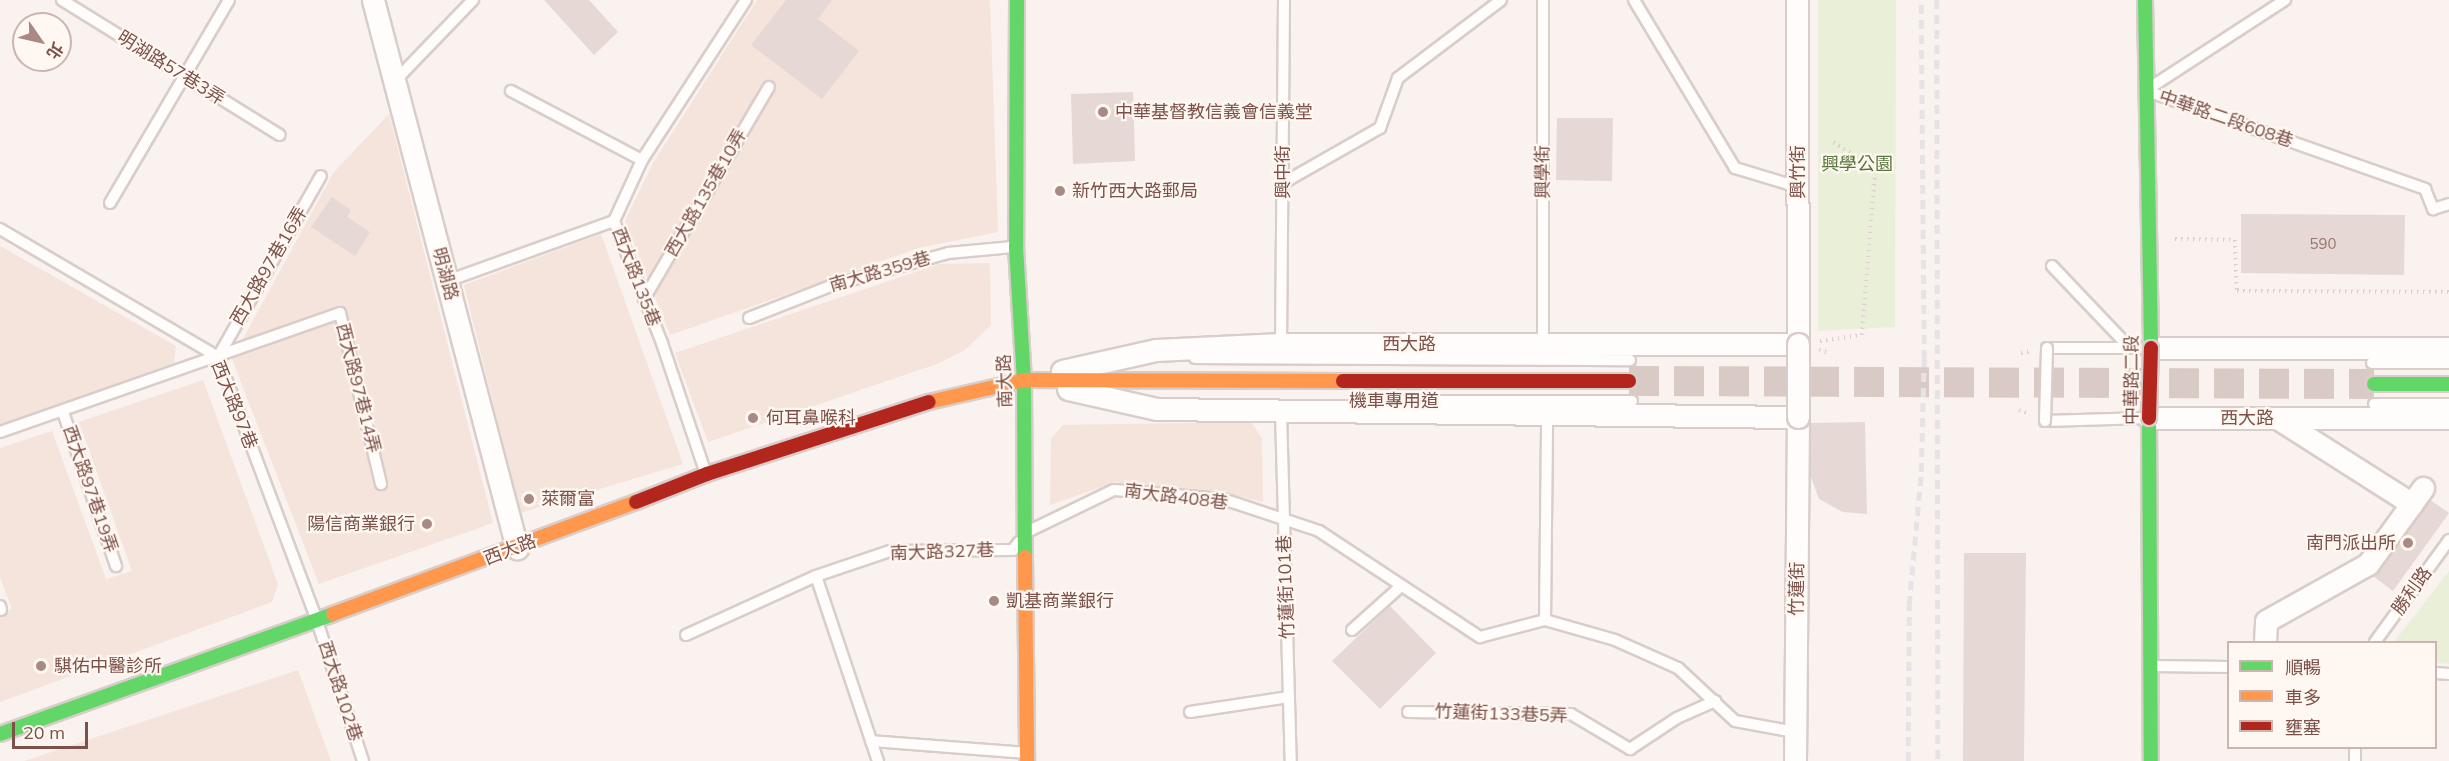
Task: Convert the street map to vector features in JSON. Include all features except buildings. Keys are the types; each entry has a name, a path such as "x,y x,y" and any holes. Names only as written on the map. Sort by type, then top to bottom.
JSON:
{"street":[{"name":"明湖路","path":"373,0 517,548"},
{"name":"南大路","path":"1017,0 1016,247 1024,380 1027,757"},
{"name":"興竹街","path":"1797,0 1798,417"},
{"name":"中華路二段","path":"2145,0 2149,239 2140,348 2150,418 2151,761"},
{"name":"西大路","path":"0,734 517,548 706,474 944,397 1156,350 1281,344 1798,344"},
{"path":"2140,348 2449,348"},
{"name":"西大路","path":"1024,380 1629,381"},
{"name":"西大路","path":"1024,380 1157,408 1281,413 1798,417"},
{"path":"2374,384 2449,384"},
{"name":"竹蓮街","path":"1795,761 1798,417"},
{"name":"西大路","path":"2150,418 2449,418"},
{"path":"2265,641 2266,621 2368,564 2418,496 2277,418"}],"lane":[{"name":"明湖路57巷3弄","path":"62,0 280,135"},
{"path":"110,203 186,77 229,0"},
{"path":"394,82 473,0"},
{"name":"西大路135巷","path":"706,474 614,221 642,160 746,0"},
{"name":"興中街","path":"1281,344 1284,0"},
{"path":"1283,183 1380,128 1398,78 1501,0"},
{"name":"興學街","path":"1543,0 1543,344"},
{"path":"1634,0 1735,168 1798,187"},
{"name":"中華路二段608巷","path":"2285,0 2174,69 2146,91 2425,189 2433,209 2449,204"},
{"name":"西大路135巷10弄","path":"644,299 769,87"},
{"path":"511,91 642,160"},
{"name":"西大路97巷16弄","path":"218,357 321,176"},
{"path":"447,281 614,221"},
{"name":"西大路97巷","path":"0,229 218,357 317,621"},
{"name":"南大路359巷","path":"749,318 832,285 948,253 1016,247"},
{"path":"2052,266 2140,348"},
{"name":"西大路97巷14弄","path":"218,357 340,313 381,484"},
{"name":"西大路","path":"2140,348 2047,348 2044,421 2150,418"},
{"path":"1156,350 1193,358 1630,360"},
{"name":"西大路97巷19弄","path":"0,432 218,357"},
{"path":"2372,363 2449,363"},
{"name":"機車專用道","path":"1157,408 1189,402 1632,401"},
{"path":"2374,404 2449,404"},
{"name":"西大路97巷19弄","path":"63,412 116,566"},
{"name":"竹蓮街101巷","path":"1281,413 1291,761"},
{"path":"1547,416 1545,620 1615,640 1678,668 1735,721 1795,732"},
{"name":"南大路408巷","path":"1026,532 1114,490 1222,499 1319,531 1480,637 1545,620"},
{"name":"南大路327巷","path":"686,635 816,576 890,551 1013,550 1026,532"},
{"name":"勝利路","path":"2376,641 2449,540"},
{"path":"816,576 878,761"},
{"path":"1352,630 1401,586"},
{"name":"西大路102巷","path":"317,621 363,761"},
{"path":"2150,666 2227,667"},
{"path":"1190,712 1289,697"},
{"path":"1625,761 1630,749 1677,718 1715,701"},
{"name":"竹蓮街133巷5弄","path":"1408,712 1571,714 1630,749"},
{"path":"871,741 1027,757"}],"path":[{"path":"1798,344 1862,334 1875,169 1832,141"},
{"path":"2149,239 2235,240 2237,291 2449,292"}],"shaded area":[{"path":"757,0 990,0 998,232 919,248 670,335 625,221 653,163"},
{"path":"389,114 493,523 319,584 232,359 334,172"},
{"path":"601,234 683,464 520,513 464,285"},
{"path":"0,246 176,346 174,363 0,426"},
{"path":"990,263 991,325 965,350 937,364 708,442 675,353 939,264"},
{"path":"203,380 278,584 272,602 0,702 0,614 12,609 0,577 0,448 52,431 106,579 132,571 79,422"},
{"path":"1251,422 1262,438 1263,502 1222,492 1183,493 1116,482 1050,505 1051,439 1063,425"},
{"path":"298,670 331,761 24,761"}],"green space":[{"name":"興學公園","path":"1818,0 1896,0 1895,327 1818,331"},
{"path":"2449,571 2449,664 2437,663 2437,641 2395,641"}],"tunnel":[{"path":"1629,381 2374,384"}],"railway":[{"path":"1908,761 1909,605 1921,472 1924,359 1921,0"},
{"path":"1937,0 1938,761"}],"traffic: fast":[{"path":"1017,0 1016,247 1024,380 1025,557"},
{"path":"2145,0 2151,348"},
{"path":"2374,384 2449,384"},
{"path":"2149,418 2151,761"},
{"path":"0,734 333,614"}],"traffic: slow":[{"path":"929,402 1024,380 1343,381"},
{"path":"333,614 636,502"},
{"path":"1025,557 1027,761"}],"traffic: jam":[{"path":"2149,418 2151,348"},
{"path":"1343,381 1629,381"},
{"path":"636,502 707,474 929,402"}],"place":[{"name":"中華基督教信義會信義堂","path":"1103,112"},
{"name":"新竹西大路郵局","path":"1060,191"},
{"name":"何耳鼻喉科","path":"753,418"},
{"name":"萊爾富","path":"529,499"},
{"name":"陽信商業銀行","path":"427,524"},
{"name":"南門派出所","path":"2408,543"},
{"name":"凱基商業銀行","path":"994,601"},
{"name":"騏佑中醫診所","path":"41,666"}]}
